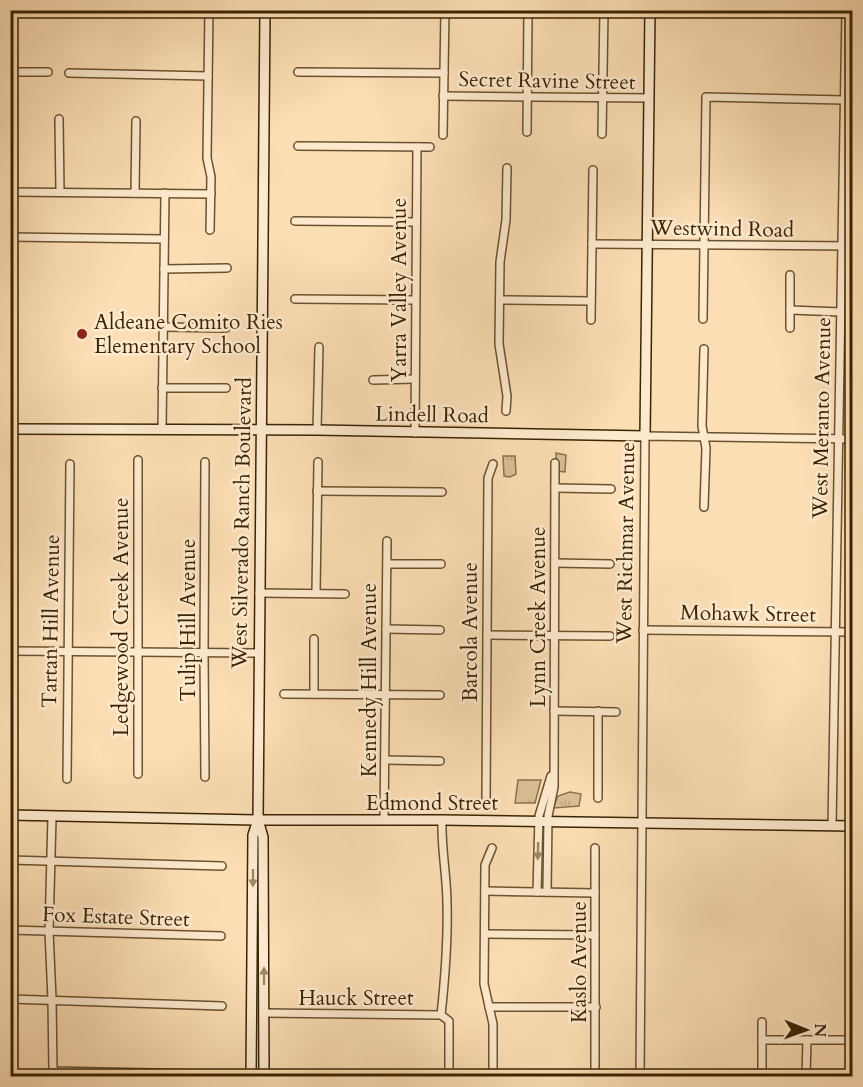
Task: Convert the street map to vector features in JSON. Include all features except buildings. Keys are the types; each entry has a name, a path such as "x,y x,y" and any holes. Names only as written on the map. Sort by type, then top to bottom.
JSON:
{"street":[{"path":"209,10 207,158 211,194 210,230"},
{"name":"West Silverado Ranch Boulevard","path":"264,1077 263,837 258,820 265,10"},
{"path":"443,135 445,10"},
{"path":"527,132 528,10"},
{"path":"602,134 604,10"},
{"name":"West Richmar Avenue","path":"640,1077 650,10"},
{"name":"West Meranto Avenue","path":"832,825 846,10"},
{"path":"10,72 48,72"},
{"path":"298,72 444,73"},
{"path":"69,73 208,76"},
{"name":"Secret Ravine Street","path":"443,96 649,98"},
{"path":"703,319 706,97 844,100"},
{"path":"59,119 60,192"},
{"path":"135,193 136,121"},
{"path":"298,146 430,147"},
{"name":"Yarra Valley Avenue","path":"415,434 417,147"},
{"path":"506,411 507,396 499,344 500,262 506,220 507,168"},
{"path":"591,320 593,170"},
{"path":"10,192 211,194"},
{"path":"162,430 165,193"},
{"path":"295,221 416,222"},
{"path":"10,237 164,238"},
{"name":"Westwind Road","path":"592,244 852,246"},
{"path":"164,269 227,268"},
{"path":"790,275 790,328"},
{"path":"294,299 415,300"},
{"path":"500,300 591,301"},
{"path":"790,310 841,312"},
{"path":"163,327 226,328"},
{"path":"317,430 318,347"},
{"path":"704,349 706,448 704,507"},
{"path":"373,380 416,379"},
{"path":"162,388 226,388"},
{"name":"Lindell Road","path":"10,429 317,430 415,434 852,439"},
{"name":"Ledgewood Creek Avenue","path":"138,460 138,774"},
{"name":"Tulip Hill Avenue","path":"205,462 205,777"},
{"path":"316,593 318,462"},
{"name":"Lynn Creek Avenue","path":"537,892 543,822 554,792 555,463"},
{"name":"Tartan Hill Avenue","path":"67,778 70,464"},
{"name":"Barcola Avenue","path":"486,801 488,478 493,464"},
{"path":"555,488 611,489"},
{"path":"317,491 442,492"},
{"name":"Kennedy Hill Avenue","path":"384,820 387,541"},
{"path":"555,563 610,564"},
{"path":"387,564 441,564"},
{"path":"259,593 345,594"},
{"path":"386,629 440,630"},
{"name":"Mohawk Street","path":"643,630 852,632"},
{"path":"487,635 610,636"},
{"path":"314,694 315,639"},
{"path":"10,651 259,653"},
{"path":"284,694 440,695"},
{"path":"554,711 616,711"},
{"path":"598,711 598,798"},
{"path":"385,760 440,761"},
{"name":"Edmond Street","path":"10,815 852,826"},
{"path":"52,817 49,932 53,1071 251,1076"},
{"name":"West Silverado Ranch Boulevard","path":"251,1076 253,835 258,820"},
{"path":"442,820 441,839 447,902 444,1016 449,1024 448,1077"},
{"name":"Lynn Creek Avenue","path":"543,822 547,892"},
{"path":"492,848 485,865 485,991 493,1024 493,1077"},
{"name":"Kaslo Avenue","path":"595,848 595,1077"},
{"path":"10,860 222,866"},
{"path":"485,891 596,893"},
{"name":"Fox Estate Street","path":"10,930 221,936"},
{"path":"485,934 596,935"},
{"path":"10,999 222,1006"},
{"path":"489,1007 596,1007"},
{"name":"Hauck Street","path":"264,1013 444,1016"},
{"path":"762,1022 762,1077"},
{"path":"762,1040 852,1040 852,1077"},
{"path":"806,1077 807,1040"}],"green space":[{"path":"556,453 566,455 565,472 557,471"},
{"path":"503,456 515,456 516,474 510,477 504,476"},
{"path":"518,780 541,780 535,803 515,803"},
{"path":"570,792 581,794 579,806 553,808 558,796"}],"place":[{"name":"Aldeane Comito Ries Elementary School","path":"82,334"}]}
